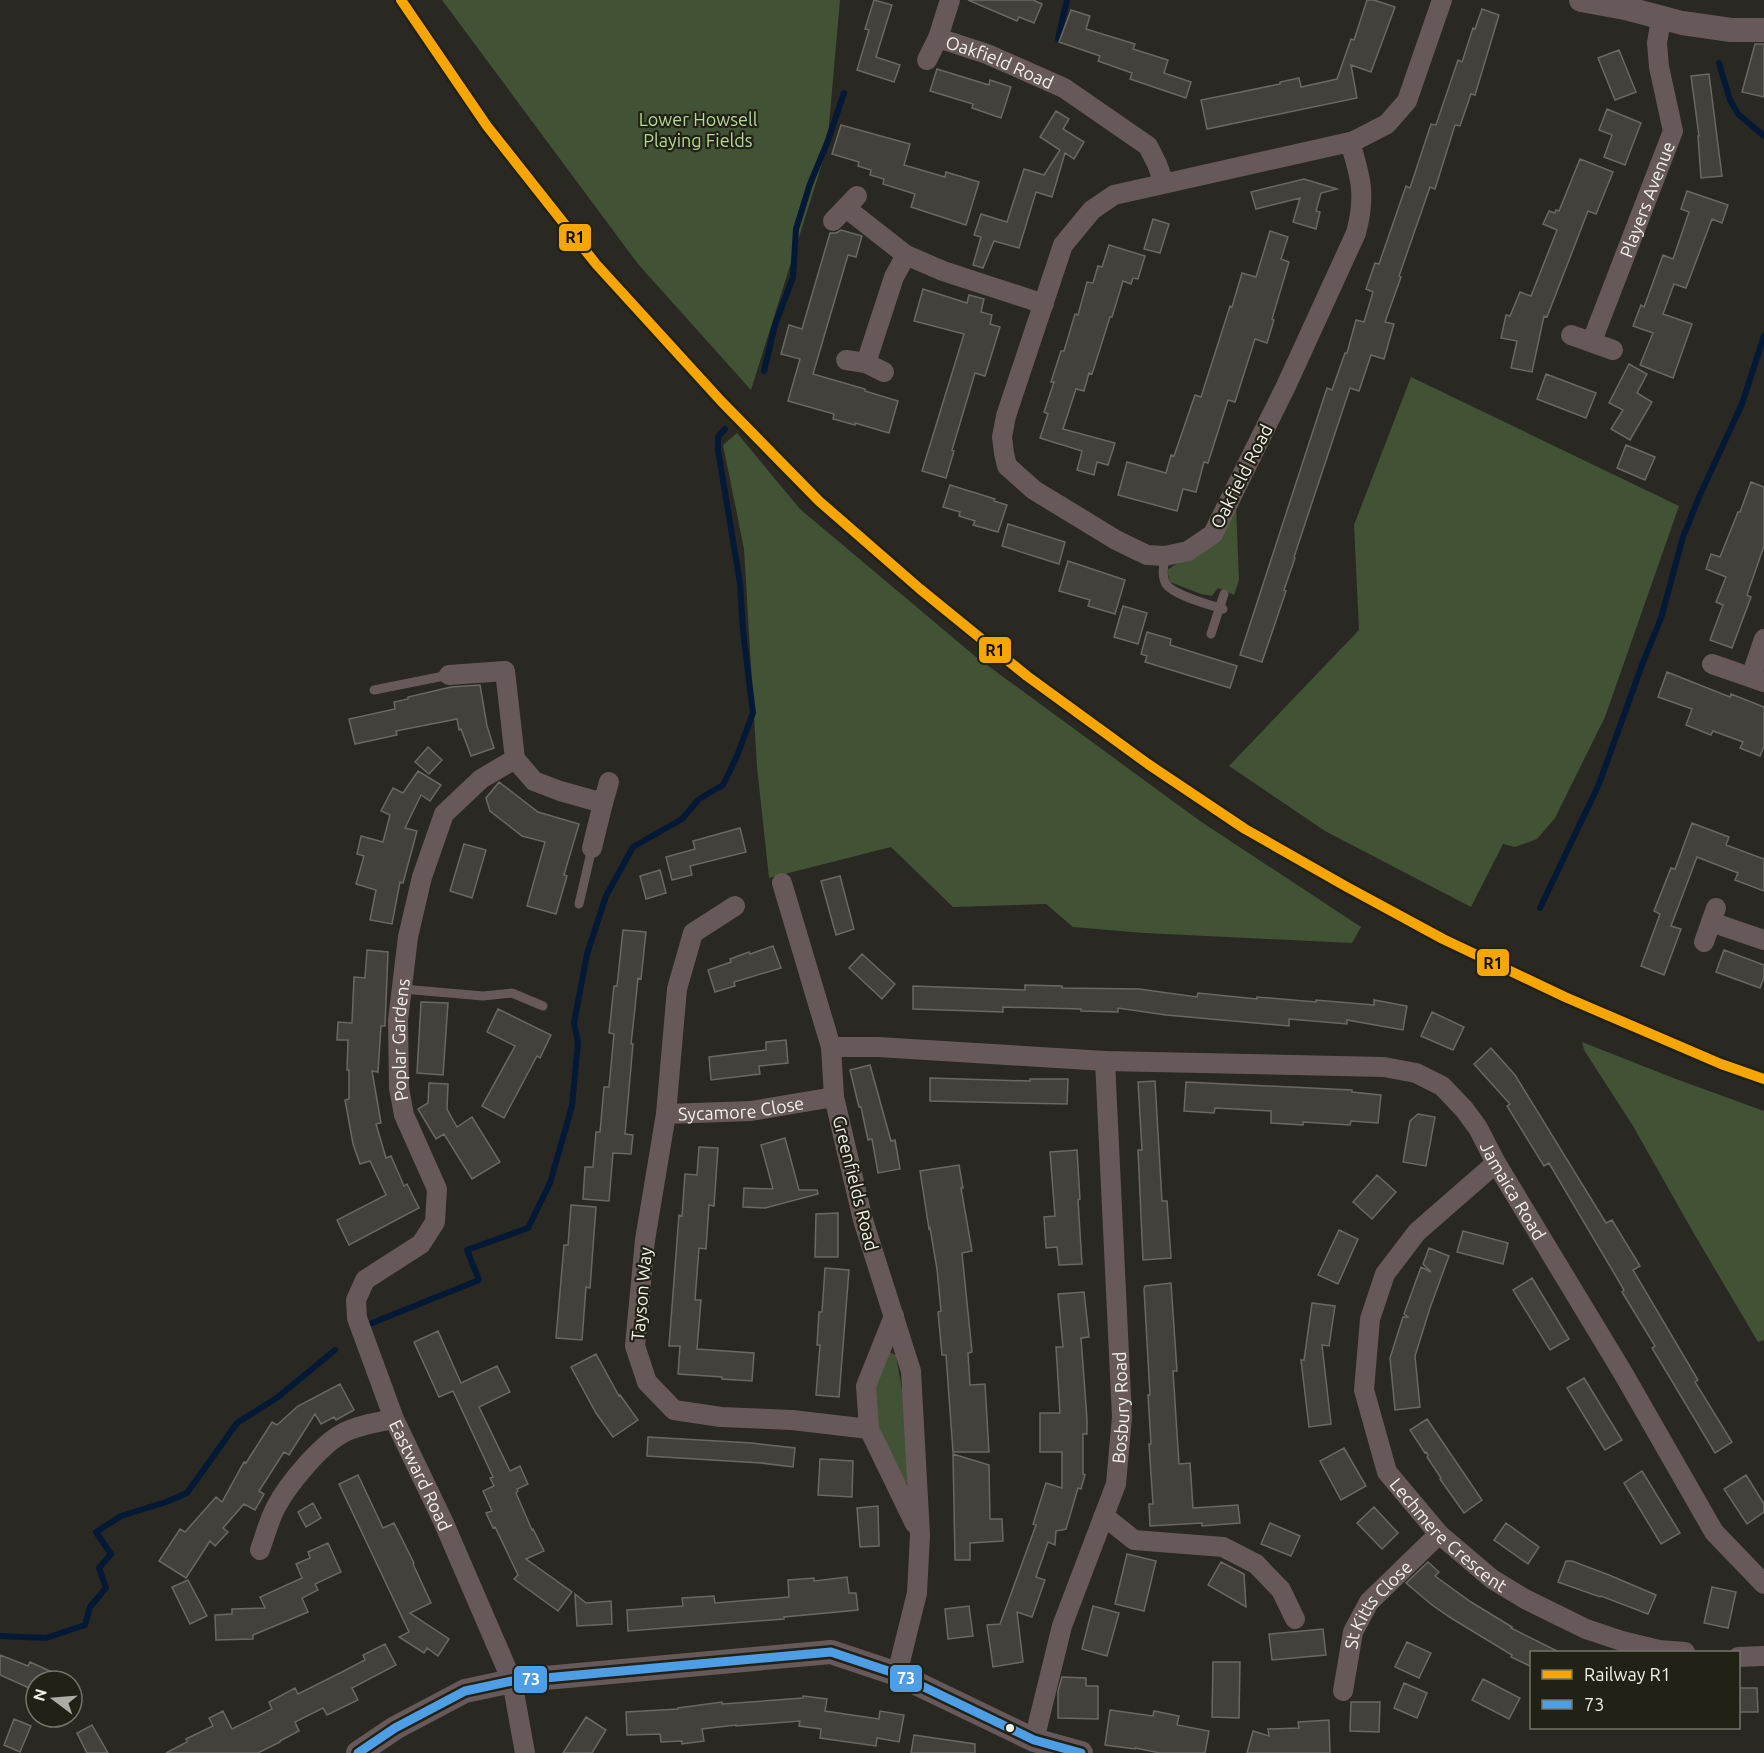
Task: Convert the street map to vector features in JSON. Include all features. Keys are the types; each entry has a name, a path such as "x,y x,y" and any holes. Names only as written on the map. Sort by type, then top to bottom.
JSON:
{"street":[{"name":"Oakfield Road","path":"927,60 938,38 950,0"},
{"path":"1165,556 1147,555 1116,540 1034,489 1007,466 1002,437 1006,416 1064,245 1092,210 1114,195 1350,142 1387,124 1407,101 1442,0"},
{"path":"1581,0 1625,4 1661,19 1731,30 1764,30"},
{"name":"Players Avenue","path":"1592,341 1673,131 1659,67 1657,43 1661,19"},
{"name":"Oakfield Road","path":"938,38 987,54 1064,88 1148,146 1164,183"},
{"name":"Oakfield Road","path":"1165,556 1188,550 1213,534 1348,254 1360,217 1363,197 1350,142"},
{"path":"845,208 906,255 943,271 1044,304"},
{"path":"884,372 856,361 906,255"},
{"path":"1571,334 1613,350"},
{"path":"1712,664 1757,679 1764,639"},
{"path":"449,675 505,670 515,759 534,781 603,803"},
{"name":"Poplar Gardens","path":"394,1419 357,1318 356,1300 365,1280 421,1244 435,1222 437,1189 404,1115 399,1088 398,1020 408,937 422,877 444,814 481,779 515,759"},
{"path":"592,848 609,782"},
{"name":"Greenfields Road","path":"782,883 831,1047 834,1097 863,1220 911,1371 920,1535 917,1593 897,1674"},
{"name":"Sycamore Close","path":"735,906 693,933 677,989 666,1114 750,1111 834,1097"},
{"path":"1704,942 1714,915 1764,940"},
{"path":"831,1047 878,1047 1105,1060"},
{"name":"Jamaica Road","path":"1105,1060 1384,1067 1404,1069 1442,1086 1478,1128 1496,1163 1617,1363 1714,1532 1764,1584"},
{"name":"Bosbury Road","path":"1034,1740 1062,1626 1116,1484 1122,1417 1105,1060"},
{"name":"Tayson Way","path":"666,1114 645,1240 634,1346 647,1382 674,1410 721,1417 792,1420 869,1429"},
{"name":"Lechmere Crescent","path":"1496,1163 1417,1232 1385,1274 1370,1319 1365,1390 1387,1472 1439,1534 1492,1579 1525,1599 1586,1629 1622,1641 1668,1651"},
{"name":"Greenfields Road","path":"894,1316 866,1386 869,1429 920,1535"},
{"name":"Eastward Road","path":"260,1550 276,1507 297,1477 327,1445 343,1433 362,1425 394,1419 443,1521 512,1681 525,1753"},
{"path":"1104,1516 1134,1540 1223,1547 1256,1564 1281,1590 1296,1619"},
{"name":"St Kitts Close","path":"1343,1691 1353,1632 1369,1602 1439,1534"},
{"path":"358,1753 395,1728 465,1691 512,1681 831,1652 897,1674 1034,1740 1081,1753"},
{"path":"1740,1657 1764,1656"}],"lane":[{"path":"1165,556 1163,574 1167,586 1176,592 1221,608"},
{"path":"1211,634 1224,594"},
{"path":"374,690 449,675"},
{"path":"579,904 592,848"},
{"path":"403,988 483,996 512,993 543,1006"}],"green space":[{"name":"Lower Howsell Playing Fields","path":"442,0 840,0 827,148 751,390 638,264"},
{"path":"1411,377 1679,506 1605,717 1555,818 1537,839 1515,847 1503,844 1471,907 1325,831 1229,766 1359,630 1354,525"},
{"path":"737,433 800,509 976,657 1200,821 1361,927 1352,943 1144,933 1073,927 1046,904 953,907 891,847 769,878 757,767 744,549 723,445"},
{"path":"1236,505 1239,580 1234,595 1218,588 1212,596 1201,594 1170,582 1167,570 1179,562"},
{"path":"1582,1042 1764,1111 1764,1340 1758,1342 1633,1126 1584,1050"},
{"path":"889,1352 896,1355 906,1413 909,1481 906,1483 883,1437 876,1412 876,1387"}],"building":[{"path":"874,0 892,5 876,57 900,65 894,82 857,70 869,30 865,29"},
{"path":"968,0 1033,0 1042,4 1034,23 1019,17 1017,21"},
{"path":"1367,0 1395,7 1371,72 1351,65 1357,98 1207,129 1201,100 1299,78 1301,87 1337,79 1351,39 1354,40"},
{"path":"1482,9 1499,15 1475,95 1471,94 1460,126 1455,125 1435,189 1430,187 1399,276 1401,277 1385,322 1394,324 1384,359 1371,355 1359,391 1350,388 1262,662 1240,655 1327,388 1332,390 1345,353 1347,353 1356,320 1364,322 1373,292 1366,289 1375,263 1379,264 1406,186 1410,188 1431,124 1436,125 1458,60 1462,62"},
{"path":"1071,10 1090,16 1086,29 1135,44 1133,49 1168,60 1164,73 1191,82 1186,98 1130,79 1132,73 1098,61 1100,56 1059,42"},
{"path":"1755,44 1764,44 1764,97 1742,92"},
{"path":"1619,50 1636,92 1615,100 1598,58"},
{"path":"937,69 989,85 990,80 1011,87 1001,118 972,108 973,104 930,91"},
{"path":"1709,74 1722,176 1701,178 1699,136 1691,76"},
{"path":"1607,109 1641,123 1625,165 1604,157 1612,135 1599,130"},
{"path":"1056,111 1069,119 1063,129 1084,142 1074,159 1065,153 1052,197 1036,192 1019,248 994,241 983,268 973,265 981,237 974,235 981,214 1007,222 1024,169 1044,175 1060,150 1040,137"},
{"path":"841,125 910,144 904,165 945,177 946,172 979,182 966,225 911,207 915,194 883,184 884,179 870,175 871,170 858,166 859,162 832,154"},
{"path":"1580,159 1613,172 1596,214 1588,211 1547,317 1544,316 1532,372 1511,368 1517,341 1501,338 1506,315 1510,316 1520,292 1531,296 1557,230 1543,224 1549,211 1555,213 1556,210 1559,211"},
{"path":"1304,179 1337,189 1321,193 1316,211 1320,212 1316,229 1293,222 1300,198 1256,209 1251,192"},
{"path":"1687,191 1728,205 1722,223 1712,219 1686,288 1674,284 1663,314 1692,324 1673,378 1640,365 1653,333 1633,326 1641,305 1644,307 1663,255 1673,259 1689,212 1681,209"},
{"path":"1153,219 1169,224 1160,253 1144,249"},
{"path":"841,230 862,236 856,257 848,255 813,374 898,401 889,433 833,419 834,414 788,401 800,359 781,354 789,325 802,329 830,233"},
{"path":"1270,231 1288,237 1281,259 1289,262 1272,319 1274,320 1267,343 1255,339 1235,402 1228,400 1208,463 1204,462 1196,492 1183,489 1177,511 1118,495 1127,462 1166,473 1195,395 1201,397 1242,273 1256,277"},
{"path":"1109,245 1145,256 1138,279 1133,278 1131,284 1123,281 1092,374 1089,373 1084,391 1076,389 1063,429 1115,443 1108,465 1097,462 1094,475 1077,470 1082,451 1040,438 1048,414 1044,412 1054,382 1051,382 1061,351 1064,351 1075,314 1078,315 1087,282 1093,283 1098,266 1102,267"},
{"path":"923,289 967,303 969,295 984,299 981,312 992,315 990,324 1000,327 985,376 975,373 946,478 922,471 964,334 914,321"},
{"path":"1629,364 1647,374 1637,393 1652,402 1630,440 1611,429 1623,410 1609,403"},
{"path":"1546,374 1596,393 1586,418 1537,399"},
{"path":"1626,445 1655,457 1645,480 1617,468"},
{"path":"1751,482 1764,487 1764,546 1747,595 1751,597 1732,648 1710,640 1723,605 1716,602 1726,577 1706,569 1711,554 1720,557"},
{"path":"950,485 1007,505 998,532 973,525 975,521 959,516 960,512 943,507"},
{"path":"1008,524 1065,542 1059,564 1002,546"},
{"path":"1068,561 1125,580 1115,614 1088,606 1090,600 1059,591"},
{"path":"1123,606 1147,613 1138,644 1114,637"},
{"path":"1147,632 1171,639 1170,645 1237,666 1230,688 1145,662 1147,656 1141,654"},
{"path":"1667,672 1730,697 1731,694 1764,707 1764,746 1760,756 1740,748 1743,742 1713,731 1711,735 1686,725 1692,709 1658,697"},
{"path":"480,685 487,726 494,748 471,756 461,729 459,730 457,719 396,731 397,735 355,744 349,719 395,709 394,702 408,699 408,697 451,687"},
{"path":"428,747 442,760 429,774 415,762"},
{"path":"418,771 441,785 430,801 421,795 405,828 417,831 403,883 400,882 392,924 370,920 376,890 356,884 364,856 357,854 361,836 383,842 390,815 381,811 393,788 403,793"},
{"path":"499,782 538,812 579,824 564,875 567,876 556,914 527,906 545,842 522,836 490,811 486,798"},
{"path":"1692,823 1729,837 1726,845 1764,859 1764,891 1735,880 1738,873 1697,857 1671,926 1681,929 1664,975 1641,966 1660,914 1654,911 1671,868 1675,869"},
{"path":"740,828 746,852 690,866 692,875 672,880 666,857 695,849 693,841"},
{"path":"464,844 486,850 472,898 450,891"},
{"path":"660,870 666,893 646,899 640,876"},
{"path":"840,876 854,929 836,935 821,881"},
{"path":"623,930 646,932 641,979 638,978 631,1044 633,1044 625,1134 633,1135 631,1154 613,1153 609,1201 583,1199 585,1167 593,1167 596,1132 600,1132 604,1087 609,1087 614,1034 609,1033"},
{"path":"773,946 781,968 734,982 735,986 715,992 708,970 731,962 730,959"},
{"path":"367,950 388,952 385,1026 381,1026 378,1072 372,1071 381,1123 376,1124 386,1158 391,1156 404,1186 407,1184 419,1208 349,1245 337,1220 386,1195 370,1161 360,1164 353,1144 345,1100 349,1099 348,1040 337,1040 338,1022 352,1023 354,977 365,978"},
{"path":"1724,950 1764,965 1764,977 1760,988 1716,972"},
{"path":"862,954 895,984 882,999 849,968"},
{"path":"1025,985 1139,989 1197,997 1198,993 1257,999 1257,997 1316,1002 1316,1000 1374,1005 1374,1000 1407,1006 1403,1030 1347,1020 1347,1024 1289,1019 1289,1026 1166,1015 1118,1008 1118,1012 1003,1007 1003,1012 913,1009 913,986 1025,990"},
{"path":"421,1002 448,1003 443,1075 417,1073"},
{"path":"498,1009 551,1035 540,1058 537,1056 504,1118 482,1106 515,1046 487,1032"},
{"path":"1432,1012 1464,1027 1453,1050 1421,1036"},
{"path":"786,1040 788,1063 759,1066 760,1074 711,1080 709,1057 766,1050 766,1042"},
{"path":"1491,1048 1515,1075 1606,1223 1612,1220 1640,1266 1633,1270 1698,1380 1695,1382 1732,1442 1715,1453 1652,1348 1655,1346 1622,1292 1624,1290 1549,1163 1544,1166 1507,1106 1510,1104 1474,1064"},
{"path":"870,1065 891,1141 895,1140 900,1169 878,1173 872,1139 868,1140 850,1070"},
{"path":"930,1078 1030,1081 1030,1079 1068,1079 1067,1104 930,1101"},
{"path":"1155,1081 1162,1201 1167,1201 1171,1258 1143,1260 1138,1150 1142,1150 1138,1082"},
{"path":"1186,1082 1352,1090 1352,1092 1381,1095 1378,1123 1351,1121 1350,1125 1303,1122 1303,1125 1271,1123 1271,1111 1215,1108 1214,1113 1184,1111"},
{"path":"429,1083 448,1084 447,1109 457,1127 472,1117 500,1162 472,1179 444,1134 436,1139 418,1109 428,1103"},
{"path":"1418,1114 1435,1117 1426,1166 1403,1162 1410,1121"},
{"path":"785,1138 799,1190 817,1190 818,1194 765,1208 743,1207 744,1188 773,1189 761,1145"},
{"path":"699,1147 718,1148 714,1206 709,1205 706,1249 699,1248 695,1300 701,1300 697,1349 754,1353 752,1381 678,1374 680,1346 669,1346 679,1215 682,1216 685,1174 697,1175"},
{"path":"1077,1150 1082,1264 1059,1265 1057,1247 1046,1248 1044,1217 1055,1216 1050,1152"},
{"path":"959,1165 972,1251 962,1253 972,1352 968,1353 970,1385 985,1384 989,1452 953,1452 946,1355 942,1355 938,1312 941,1311 937,1269 920,1171"},
{"path":"1377,1175 1396,1192 1372,1219 1353,1202"},
{"path":"571,1205 596,1207 590,1288 586,1287 582,1340 556,1338 564,1245 568,1245"},
{"path":"838,1213 838,1257 815,1257 816,1214"},
{"path":"1339,1230 1358,1239 1338,1284 1318,1275"},
{"path":"1463,1231 1508,1243 1503,1264 1457,1252"},
{"path":"1429,1248 1449,1256 1415,1356 1420,1407 1395,1410 1390,1358 1403,1317 1408,1317 1404,1314 1421,1267 1431,1272 1423,1264"},
{"path":"825,1268 849,1270 839,1397 816,1395 820,1345 817,1345 819,1312 822,1312"},
{"path":"1532,1278 1569,1339 1550,1350 1513,1290"},
{"path":"1171,1283 1177,1371 1173,1371 1179,1464 1190,1463 1193,1508 1238,1505 1240,1523 1150,1526 1149,1504 1153,1504 1144,1289 1145,1286"},
{"path":"1084,1292 1089,1337 1081,1338 1087,1419 1087,1434 1083,1434 1083,1474 1085,1475 1081,1489 1078,1488 1066,1529 1056,1531 1055,1545 1048,1542 1036,1577 1045,1580 1032,1617 1017,1612 1023,1662 993,1667 987,1625 1000,1624 1036,1525 1033,1524 1046,1483 1062,1488 1062,1452 1040,1452 1040,1413 1060,1413 1056,1347 1063,1347 1058,1294"},
{"path":"1312,1303 1335,1306 1329,1346 1322,1345 1331,1424 1309,1427 1301,1360 1304,1360"},
{"path":"438,1331 461,1383 497,1366 510,1392 479,1407 510,1471 520,1466 528,1484 517,1489 516,1493 544,1551 526,1559 572,1592 558,1611 514,1579 518,1575 486,1513 492,1511 483,1491 494,1486 490,1478 493,1477 453,1391 439,1397 414,1342"},
{"path":"596,1354 619,1396 638,1420 613,1437 596,1413 571,1367"},
{"path":"1584,1378 1622,1440 1605,1450 1567,1388"},
{"path":"340,1384 354,1410 336,1420 334,1417 321,1424 315,1414 289,1455 284,1452 259,1491 264,1494 255,1510 244,1504 223,1528 228,1532 215,1546 210,1541 186,1578 159,1561 180,1529 185,1532 216,1497 222,1502 244,1462 246,1463 272,1422 277,1425 298,1406"},
{"path":"1427,1419 1482,1500 1464,1513 1410,1430"},
{"path":"648,1437 795,1448 793,1467 647,1456"},
{"path":"1344,1448 1366,1486 1341,1500 1320,1461"},
{"path":"953,1454 989,1465 990,1519 1002,1519 1003,1541 970,1543 970,1560 955,1560"},
{"path":"820,1459 853,1461 852,1497 818,1495"},
{"path":"1642,1471 1680,1533 1661,1544 1624,1483"},
{"path":"358,1475 383,1528 394,1523 431,1603 410,1613 449,1639 438,1656 427,1648 424,1653 399,1637 409,1632 339,1484"},
{"path":"1746,1475 1764,1504 1764,1512 1747,1524 1724,1489"},
{"path":"313,1503 321,1518 306,1527 298,1512"},
{"path":"878,1506 879,1546 860,1547 857,1508"},
{"path":"1374,1507 1398,1533 1382,1549 1357,1523"},
{"path":"1270,1523 1300,1536 1291,1556 1261,1544"},
{"path":"1506,1523 1539,1547 1528,1564 1494,1540"},
{"path":"328,1543 341,1572 315,1584 318,1590 302,1598 308,1612 253,1635 253,1639 216,1640 215,1615 232,1614 232,1609 265,1608 260,1597 302,1578 296,1564 310,1558 308,1552"},
{"path":"1127,1554 1156,1561 1144,1611 1115,1604"},
{"path":"1566,1561 1572,1561 1656,1595 1648,1614 1558,1582"},
{"path":"1221,1562 1244,1574 1246,1607 1208,1585"},
{"path":"1428,1562 1439,1572 1435,1576 1471,1602 1511,1628 1557,1651 1530,1651 1530,1666 1511,1657 1512,1655 1451,1618 1406,1583"},
{"path":"847,1577 849,1593 856,1593 858,1610 784,1617 784,1619 628,1631 627,1610 683,1606 682,1598 714,1596 715,1603 789,1597 788,1580 814,1578 814,1581"},
{"path":"188,1580 207,1616 190,1624 172,1587"},
{"path":"1712,1587 1736,1592 1728,1628 1704,1623"},
{"path":"575,1594 586,1603 611,1601 612,1624 577,1626"},
{"path":"969,1606 973,1636 948,1639 945,1609"},
{"path":"1093,1606 1119,1613 1107,1656 1082,1649"},
{"path":"1323,1629 1326,1655 1272,1660 1269,1634"},
{"path":"1407,1642 1431,1653 1419,1678 1395,1667"},
{"path":"385,1644 396,1665 352,1688 358,1700 327,1715 323,1708 295,1722 299,1731 258,1753 166,1753 187,1742 186,1739 213,1726 209,1718 223,1711 232,1729 272,1709 269,1702 295,1688 298,1694 340,1673 365,1660 363,1655"},
{"path":"0,1655 28,1666 30,1662 45,1669 24,1669 24,1686 0,1675"},
{"path":"1213,1662 1240,1662 1239,1718 1212,1717"},
{"path":"1062,1677 1086,1678 1086,1686 1098,1686 1098,1719 1058,1718 1058,1691"},
{"path":"1483,1679 1520,1698 1509,1719 1472,1700"},
{"path":"1404,1683 1427,1693 1417,1718 1394,1708"},
{"path":"1740,1688 1757,1688 1758,1712 1740,1712"},
{"path":"803,1696 827,1699 825,1711 879,1719 880,1711 904,1715 899,1742 877,1738 876,1746 820,1738 821,1729 799,1726 800,1721 702,1729 704,1741 682,1744 682,1741 661,1742 660,1734 627,1735 626,1712 678,1709 722,1702 722,1704 803,1698"},
{"path":"1351,1702 1380,1702 1379,1732 1350,1731"},
{"path":"1110,1710 1153,1716 1154,1711 1179,1716 1177,1725 1209,1731 1205,1753 1160,1753 1105,1745"},
{"path":"586,1717 606,1730 592,1753 563,1753"},
{"path":"14,1719 24,1723 24,1729 30,1729 20,1752 4,1745"},
{"path":"1329,1720 1330,1753 1247,1753 1253,1731 1269,1736 1268,1729 1299,1728 1298,1722"},
{"path":"92,1725 108,1753 87,1753 77,1733"},
{"path":"914,1735 975,1744 975,1753 911,1753"}],"waterway":[{"path":"1058,39 1067,0"},
{"path":"1719,63 1730,100 1738,114 1764,136"},
{"path":"764,371 775,325 793,277 796,229 844,93"},
{"path":"1540,908 1599,784 1661,618 1683,537 1742,404 1764,336"},
{"path":"372,1323 479,1280 467,1250 528,1228 550,1183 572,1106 578,1042 574,1023 587,954 606,896 633,847 682,819 699,799 723,785 737,756 753,713 740,583 718,450 718,437 725,429"},
{"path":"0,1636 46,1638 85,1625 90,1607 106,1588 99,1568 111,1554 96,1532 121,1516 187,1493 237,1423 278,1397 335,1350"}],"rail line":[{"name":"R1","path":"401,0 487,126 596,264 721,401 819,501 920,589 1027,676 1148,764 1245,829 1347,887 1443,939 1565,997 1721,1064 1764,1079"}],"transit line":[{"name":"73","path":"358,1753 395,1728 465,1691 512,1681 831,1652 897,1674 1034,1740 1081,1753"}]}
